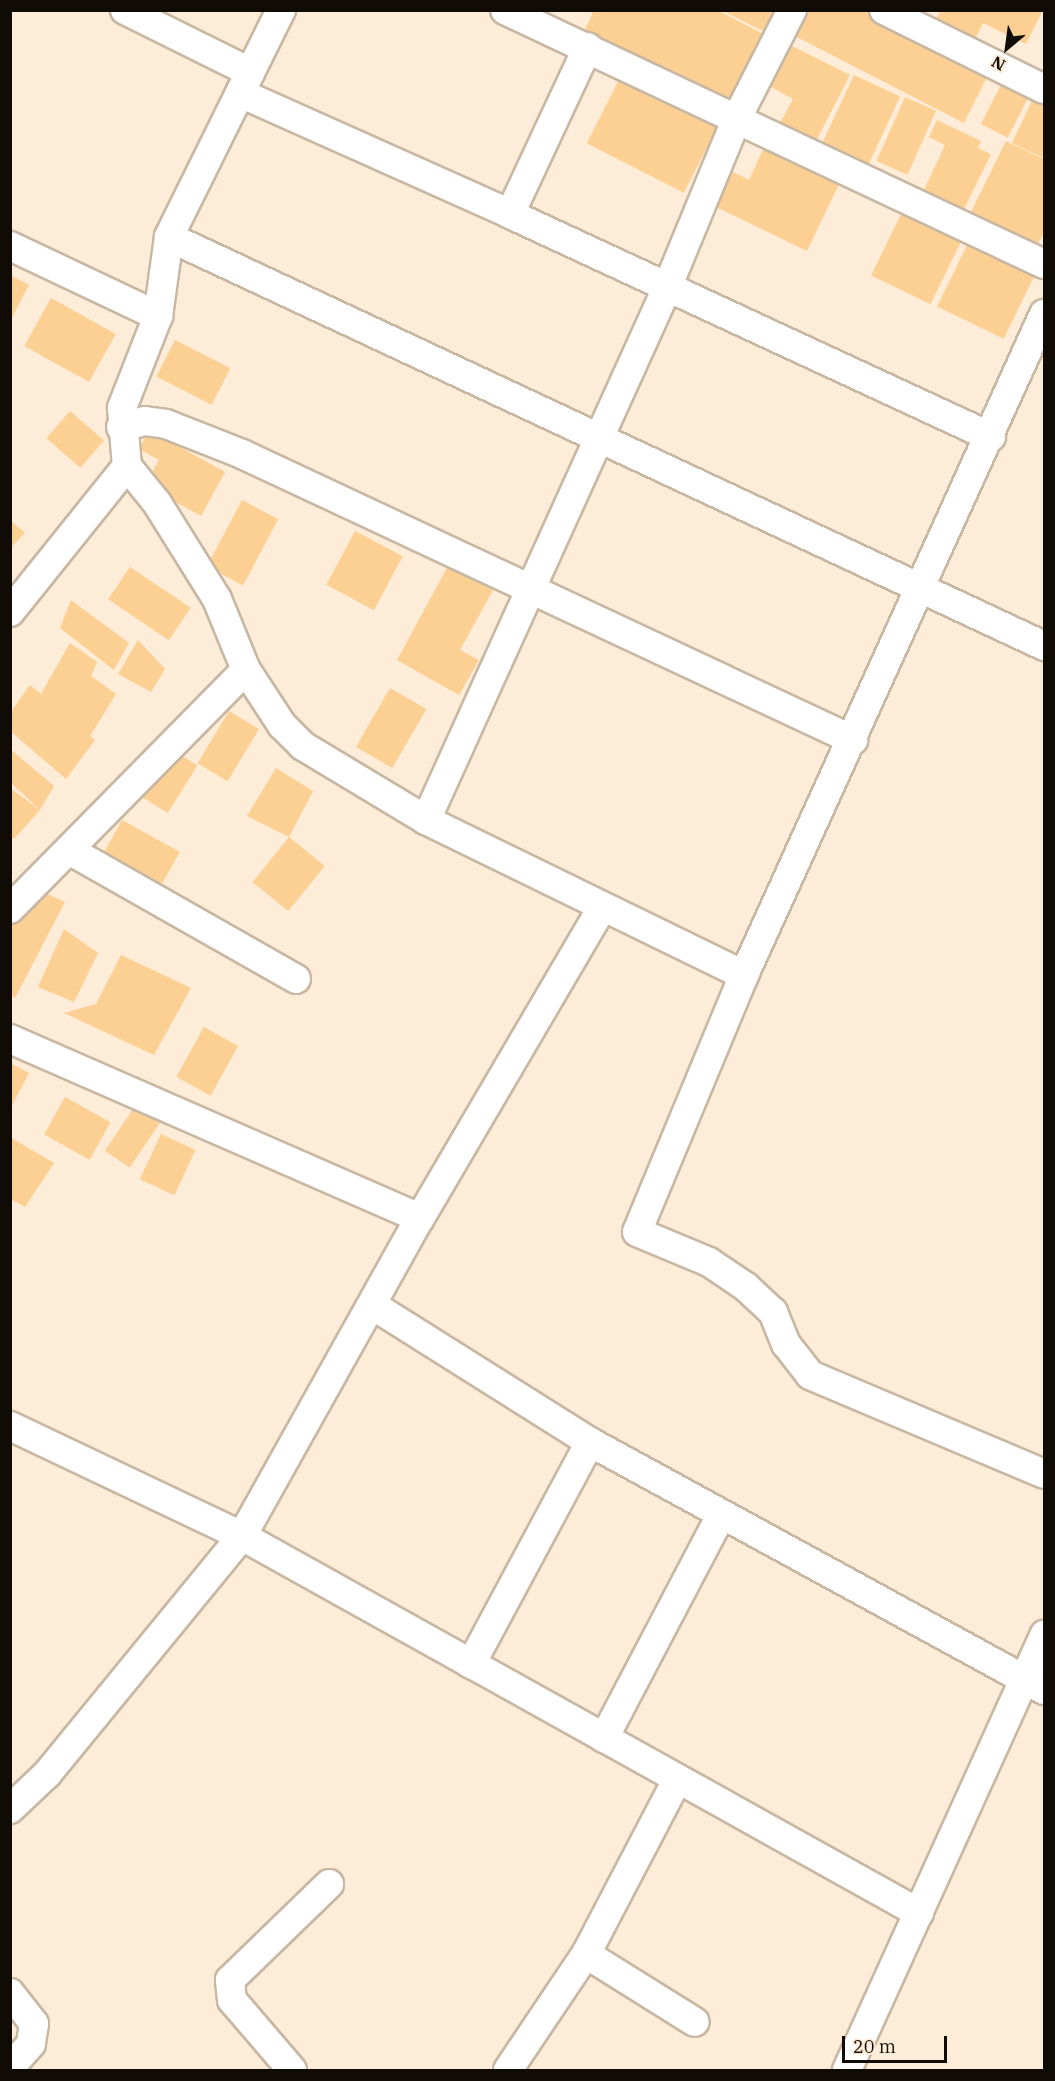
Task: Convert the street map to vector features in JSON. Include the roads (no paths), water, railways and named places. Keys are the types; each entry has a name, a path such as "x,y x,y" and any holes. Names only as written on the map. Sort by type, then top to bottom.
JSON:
{"street":[{"path":"125,10 245,82 510,214 991,437"},
{"path":"280,10 169,237 158,316 127,388 121,427 127,466 157,502 217,599 246,670 282,724 303,746 426,820 602,908 744,975"},
{"path":"505,10 588,47 1044,264"},
{"path":"426,820 531,591 598,435 667,288 737,118 792,10"},
{"path":"884,10 1044,89"},
{"path":"510,214 588,47"},
{"path":"169,237 598,435 921,591 1044,646"},
{"path":"10,246 158,316"},
{"path":"1044,314 991,437 744,975 637,1232 709,1262 746,1287 773,1312 786,1344 810,1375 1044,1474"},
{"path":"121,427 146,421 201,437 853,740"},
{"path":"10,612 127,466"},
{"path":"10,909 246,670"},
{"path":"69,850 296,979"},
{"path":"10,1809 47,1774 242,1536 374,1306 420,1218 602,908"},
{"path":"10,1039 420,1218"},
{"path":"374,1306 590,1442 1035,1684"},
{"path":"10,1426 242,1536 677,1780 920,1913"},
{"path":"471,1664 590,1442"},
{"path":"604,1738 721,1515"},
{"path":"846,2070 920,1913 1035,1684 1044,1635"},
{"path":"508,2070 586,1954 677,1780"},
{"path":"292,2070 232,2000 230,1980 329,1884"},
{"path":"586,1954 695,2022"},
{"path":"10,1993 34,2024 31,2044 10,2067"}]}
